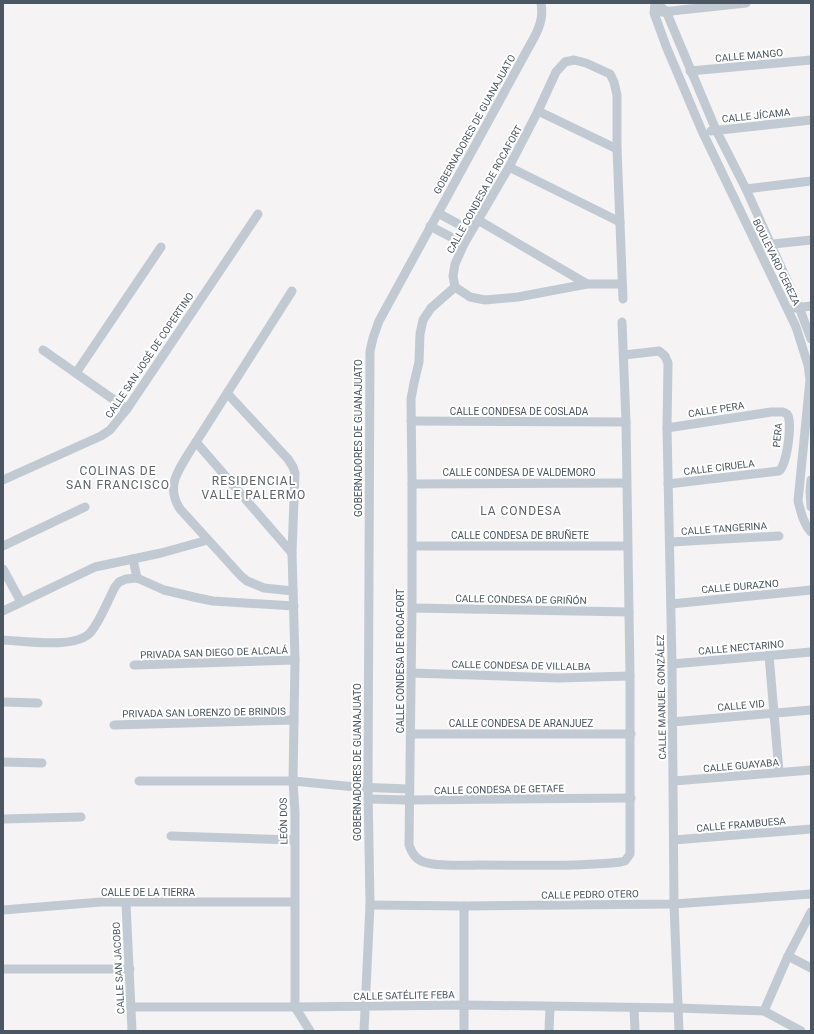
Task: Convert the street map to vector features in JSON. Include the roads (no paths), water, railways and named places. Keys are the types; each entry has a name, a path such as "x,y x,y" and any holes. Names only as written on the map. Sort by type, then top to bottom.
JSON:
{"street":[{"name":"GOBERNADORES DE GUANAJUATO","path":"364,1031 370,905 368,787 370,351 379,321 536,34 542,13 541,3"},
{"path":"666,11 656,3 654,13 746,3"},
{"name":"BOULEVARD CEREZA","path":"666,11 716,130 746,189 799,307 811,340"},
{"name":"BOULEVARD CEREZA","path":"654,13 666,46 702,131 788,310 803,346 810,380 798,501 807,528 811,532"},
{"name":"CALLE CONDESA DE ROCAFORT","path":"622,322 626,422 631,734 631,849 629,857 621,862 573,865 452,865 426,863 418,860 413,854 409,845 412,608 411,399 419,362 421,327 431,308 455,287 453,276 455,264 464,244 509,167 556,72 565,62 569,60 580,61 610,74 614,82 617,95 617,149 623,299"},
{"name":"CALLE MANGO","path":"690,71 811,60"},
{"path":"538,110 617,149"},
{"name":"CALLE JÍCAMA","path":"702,131 811,120"},
{"path":"509,167 620,222"},
{"path":"746,189 811,182"},
{"path":"438,213 472,231"},
{"name":"CALLE SAN JOSÉ DE COPERTINO","path":"3,480 101,436 110,430 127,409 258,214"},
{"path":"478,220 588,284"},
{"path":"430,226 464,244"},
{"path":"756,246 811,240"},
{"path":"76,374 161,247"},
{"path":"455,287 470,297 484,300 518,297 588,284 622,284"},
{"path":"292,291 196,442 176,476 173,484 176,502 180,509 248,581 264,588 294,591"},
{"path":"788,310 811,306"},
{"path":"43,350 127,409"},
{"name":"CALLE MANUEL GONZÁLEZ","path":"624,355 659,351 665,356 668,363 667,428 671,542 674,904 679,1031"},
{"name":"LEÓN DOS","path":"227,393 288,460 295,473 292,553 295,660 293,780 295,813 295,1007"},
{"name":"CALLE PERA","path":"667,428 768,412"},
{"name":"PERA","path":"768,412 783,412 787,414 789,419 784,464 782,469 773,472"},
{"name":"CALLE CONDESA DE COSLADA","path":"411,421 626,422"},
{"path":"196,442 292,553"},
{"name":"CALLE CIRUELA","path":"668,484 773,472"},
{"path":"811,480 811,507"},
{"name":"CALLE CONDESA DE VALDEMORO","path":"412,484 626,483"},
{"path":"3,546 85,507"},
{"name":"CALLE TANGERINA","path":"671,542 779,536"},
{"path":"3,611 95,567 161,553 208,540"},
{"name":"CALLE CONDESA DE BRUÑETE","path":"412,546 627,546"},
{"path":"133,559 137,578"},
{"path":"3,568 21,602"},
{"path":"3,640 72,642 81,639 89,633 97,623 115,587 119,582 126,579 137,578 164,590 213,601 294,606"},
{"name":"CALLE DURAZNO","path":"671,604 811,590"},
{"name":"CALLE CONDESA DE GRIÑÓN","path":"412,608 629,612"},
{"name":"CALLE NECTARINO","path":"672,664 811,652"},
{"path":"769,656 779,772"},
{"name":"PRIVADA SAN DIEGO DE ALCALÁ","path":"134,665 295,660"},
{"name":"CALLE CONDESA DE VILLALBA","path":"411,673 558,678 630,676"},
{"path":"3,702 38,703"},
{"name":"CALLE VID","path":"672,722 811,710"},
{"name":"PRIVADA SAN LORENZO DE BRINDIS","path":"114,725 294,720"},
{"name":"CALLE CONDESA DE ARANJUEZ","path":"411,734 631,734"},
{"path":"3,762 42,763"},
{"name":"CALLE GUAYABA","path":"674,781 811,770"},
{"path":"139,781 293,780 409,789"},
{"name":"CALLE CONDESA DE GETAFE","path":"368,799 631,798"},
{"path":"3,820 81,817"},
{"name":"CALLE FRAMBUESA","path":"674,840 811,829"},
{"path":"171,836 294,840"},
{"name":"CALLE PEDRO OTERO","path":"370,905 464,906 674,904 811,894"},
{"name":"CALLE DE LA TIERRA","path":"3,910 100,902 294,902"},
{"name":"CALLE SAN JACOBO","path":"126,903 132,1031"},
{"path":"464,906 464,1031"},
{"path":"801,1031 764,1011 788,956 811,912"},
{"path":"788,956 811,968"},
{"path":"3,969 130,969"},
{"name":"CALLE SATÉLITE FEBA","path":"131,1007 465,1005 678,1008 764,1011"},
{"path":"295,1007 310,1031"},
{"path":"549,1031 550,1007"},
{"path":"634,1008 635,1031"}],"district":[{"name":"COLINAS DE SAN FRANCISCO","path":"118,478"},
{"name":"RESIDENCIAL VALLE PALERMO","path":"254,488"},
{"name":"LA CONDESA","path":"521,511"}]}
